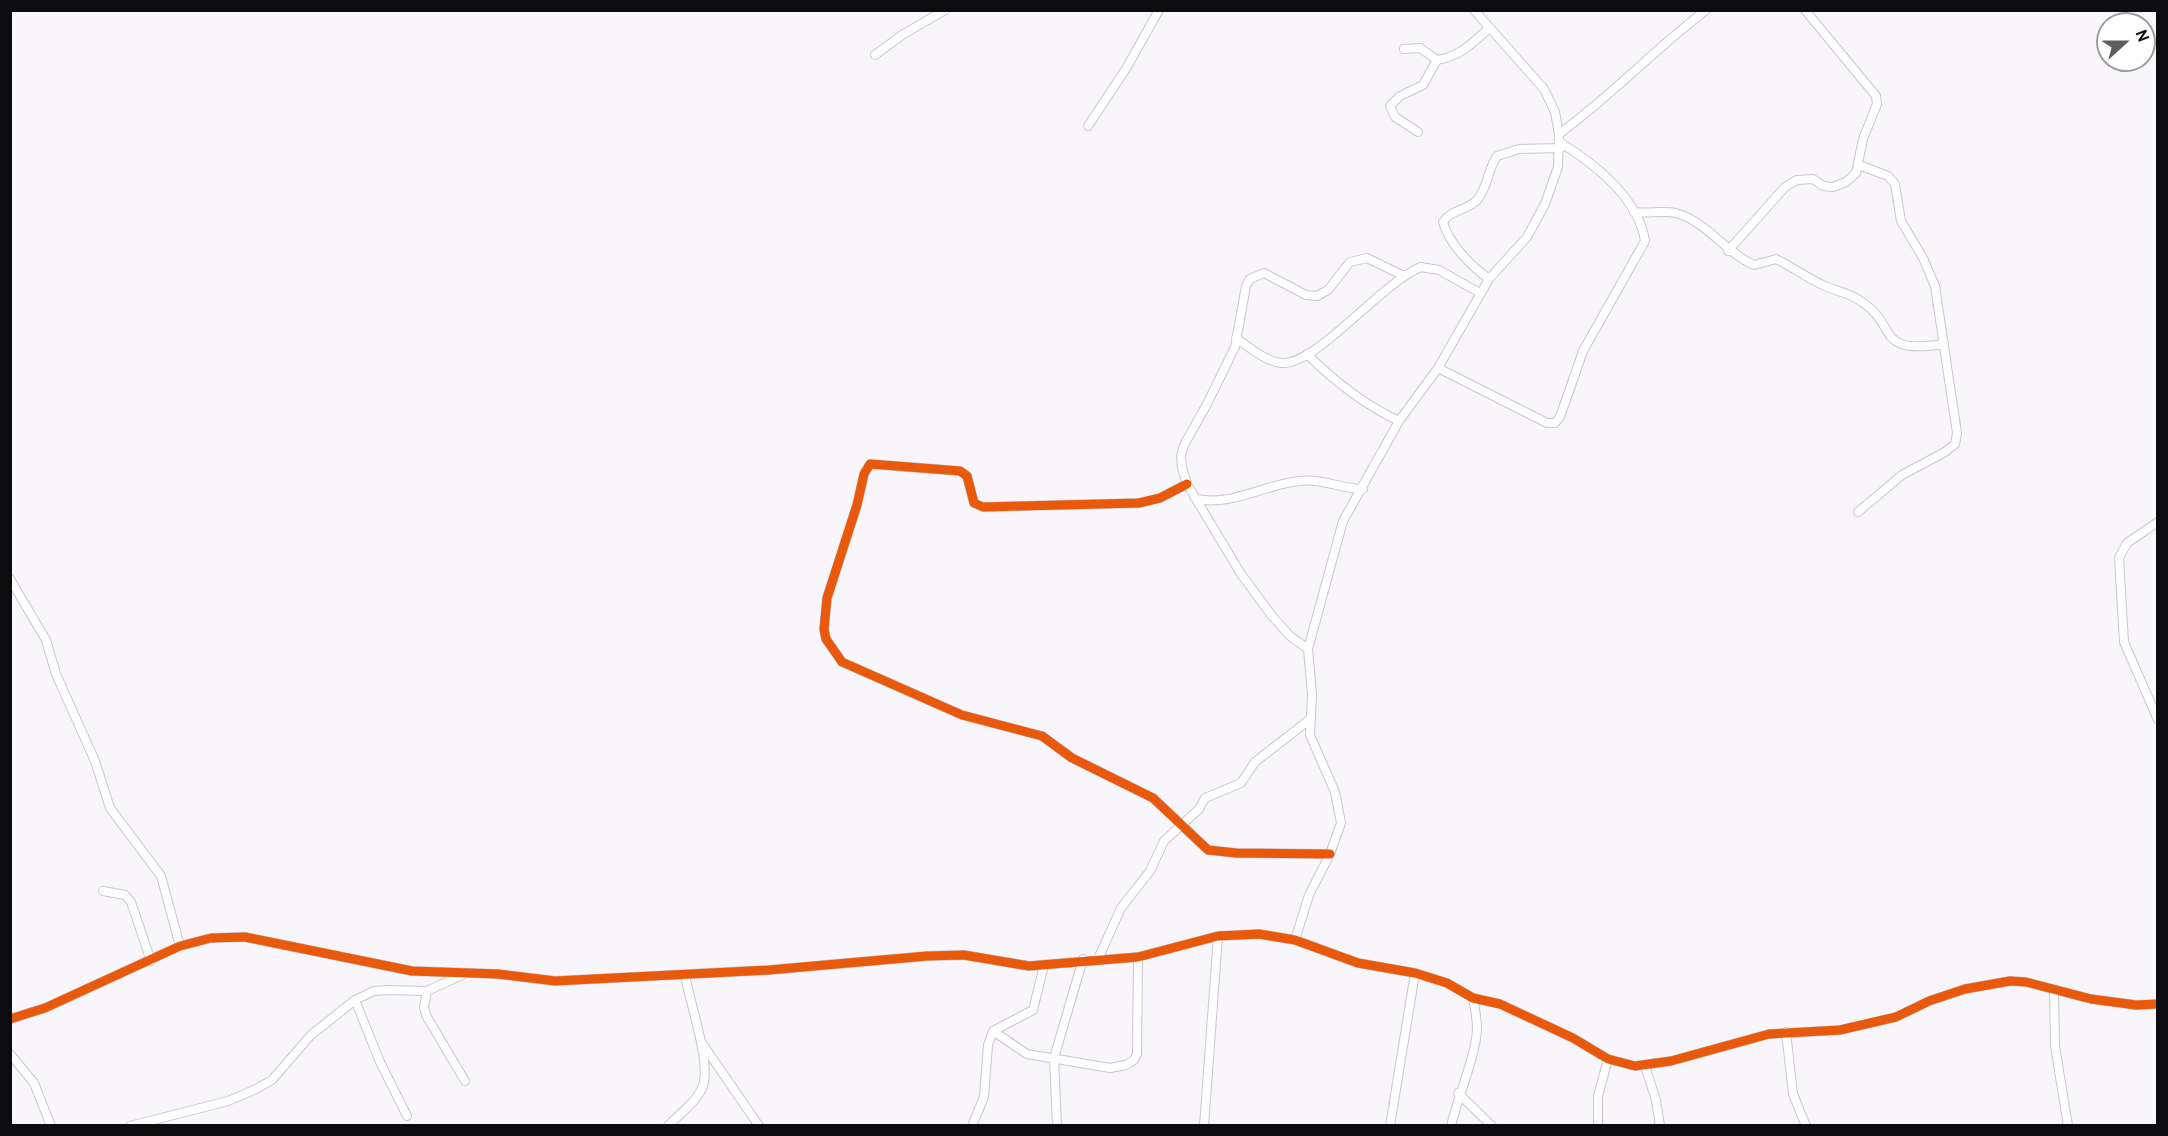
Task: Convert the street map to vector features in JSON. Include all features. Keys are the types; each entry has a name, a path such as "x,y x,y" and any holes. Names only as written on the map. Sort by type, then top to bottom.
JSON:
{"street":[{"path":"875,55 902,34 945,10"},
{"path":"1088,126 1127,67 1159,10"},
{"path":"1295,940 1309,895 1330,854 1341,823 1335,792 1311,735 1309,720 1312,694 1308,649 1343,521 1363,489 1399,421 1438,368 1489,279 1527,237 1552,186 1560,145 1555,112 1544,89 1488,29 1474,10"},
{"path":"1559,134 1584,116 1671,37 1706,10"},
{"path":"1728,251 1785,187 1797,180 1813,179 1823,186 1833,187 1846,182 1856,173 1863,139 1877,104 1876,96 1806,10"},
{"path":"1418,132 1395,117 1390,106 1400,96 1423,85 1437,60 1459,53 1488,29"},
{"path":"1404,49 1420,48 1437,60"},
{"path":"1438,368 1547,423 1555,423 1560,417 1583,351 1645,241 1643,228 1634,212 1606,177 1585,158 1560,145 1519,149 1497,156 1484,190 1476,202 1448,214 1443,222 1452,241 1476,270 1489,279"},
{"path":"1858,165 1888,176 1895,184 1901,221 1923,258 1935,286 1958,433 1955,444 1902,475 1858,512"},
{"path":"1634,212 1676,213 1706,231 1728,251 1754,266 1776,259 1824,286 1859,299 1869,308 1889,338 1899,344 1911,348 1944,344"},
{"path":"1308,649 1290,636 1272,616 1241,574 1187,484 1181,456 1236,338 1246,286 1257,274 1271,275 1306,295 1317,296 1328,290 1350,262 1367,258 1404,276"},
{"path":"1236,338 1251,349 1280,363 1292,362 1307,354 1404,276 1421,267 1429,266 1480,293"},
{"path":"1307,354 1341,385 1381,412 1399,421"},
{"path":"1187,484 1160,498 1139,503 983,507 974,503 967,476 960,471 870,464 864,474 857,505 840,551 827,598 824,629 831,649 842,662 968,718 1042,736 1072,758 1153,798 1183,823 1200,843 1217,852 1330,854"},
{"path":"1196,499 1222,501 1281,484 1315,479 1346,489 1363,489"},
{"path":"2157,522 2127,543 2119,558 2124,642 2157,720"},
{"path":"10,579 46,640 56,674 95,761 110,808 161,876 180,946"},
{"path":"1098,959 1121,908 1150,871 1164,841 1199,809 1205,798 1241,783 1248,776 1255,762 1309,720"},
{"path":"103,891 125,895 131,902 151,961"},
{"path":"10,1019 45,1008 180,946 211,938 245,937 355,958 398,969 464,975 498,974 555,981 685,975 927,956 964,955 1016,965 1044,965 1083,959 1138,957 1218,936 1259,934 1295,940 1358,963 1415,972 1447,983 1473,998 1500,1004 1574,1038 1608,1059 1629,1065 1645,1066 1786,1032 1840,1030 1880,1021 1929,1001 1980,985 2018,981 2091,999 2136,1005 2157,1004"},
{"path":"1204,1125 1218,936"},
{"path":"993,1031 1027,1054 1110,1068 1134,1060 1137,1054 1138,957"},
{"path":"1057,1125 1054,1058 1083,959"},
{"path":"972,1125 984,1097 988,1045 993,1031 1033,1010 1044,965"},
{"path":"1390,1125 1415,972"},
{"path":"130,1125 228,1101 254,1090 272,1080 311,1035 355,1000 374,991 427,991 464,975"},
{"path":"668,1125 696,1097 704,1083 700,1040 685,975"},
{"path":"2054,990 2055,1046 2068,1125"},
{"path":"427,991 424,1008 465,1081"},
{"path":"1451,1125 1458,1093 1474,1048 1477,1030 1473,998"},
{"path":"355,1000 366,1032 407,1116"},
{"path":"1786,1032 1792,1094 1806,1125"},
{"path":"700,1040 759,1125"},
{"path":"10,1053 23,1065 34,1083 51,1125"},
{"path":"1598,1125 1598,1096 1608,1059"},
{"path":"1645,1066 1656,1100 1660,1125"},
{"path":"1458,1093 1492,1125"}],"cycle path":[{"path":"1187,484 1160,498 1139,503 983,507 974,503 967,476 960,471 870,464 864,474 857,505 827,598 824,629 826,639 842,662 962,715 1042,736 1072,758 1153,798 1208,850 1236,853 1330,854"},
{"path":"10,1019 45,1008 180,946 211,938 245,937 412,971 498,974 555,981 769,970 927,956 964,955 1029,966 1138,957 1218,936 1259,934 1295,940 1358,963 1415,973 1447,983 1473,998 1500,1004 1573,1038 1608,1059 1635,1066 1671,1061 1769,1034 1840,1030 1896,1017 1929,1001 1965,989 2010,981 2026,982 2091,999 2136,1005 2158,1004"}]}
